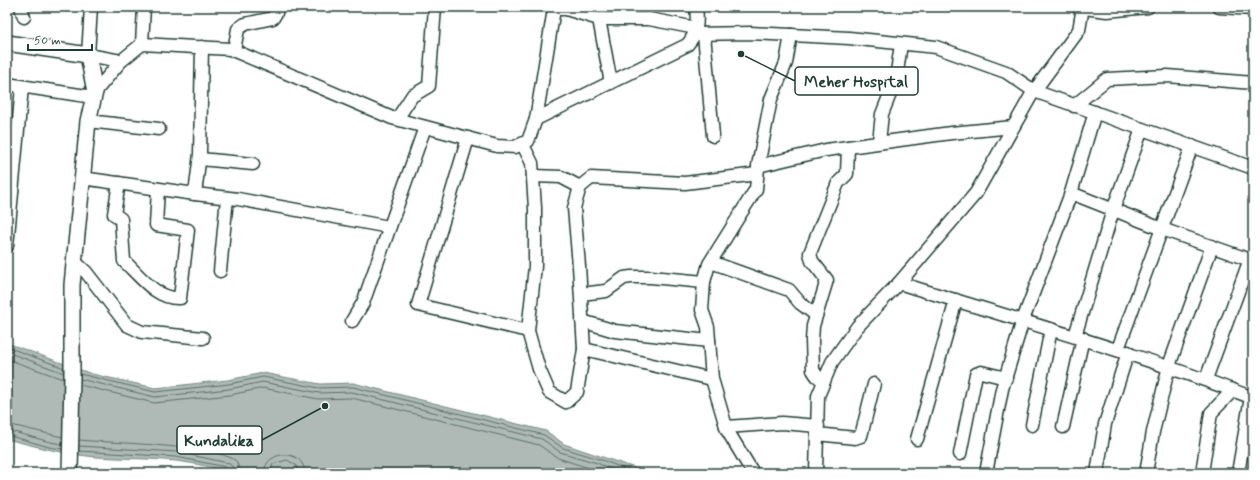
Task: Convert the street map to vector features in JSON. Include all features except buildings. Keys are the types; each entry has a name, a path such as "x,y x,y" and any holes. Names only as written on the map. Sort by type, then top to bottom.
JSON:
{"main road":[{"path":"7,42 88,55 94,94 88,121 72,285 70,473"}],"street":[{"path":"92,7 88,55 121,61"},
{"path":"142,44 144,7"},
{"path":"234,50 238,29 245,24 273,18 276,13 274,7"},
{"path":"396,119 412,96 429,86 435,7"},
{"path":"696,7 698,32 713,136"},
{"path":"816,473 818,396 832,362 857,327 899,283 976,193 1034,91 1079,30 1081,7 1107,11 1148,7"},
{"path":"1219,7 1253,9"},
{"path":"7,84 22,87 94,94 121,61 142,44 234,50 392,118 507,148 523,145 528,141 536,119 554,9 559,8 599,19 649,19 698,32 849,38 936,47 1006,72 1034,91 1253,168"},
{"path":"599,19 611,83"},
{"path":"536,119 687,45 698,32"},
{"path":"753,473 726,427 712,379 708,327 702,310 704,282 711,262 756,189 757,170 771,99 786,63 791,35"},
{"path":"879,142 882,114 896,79 901,44"},
{"path":"194,194 200,159 202,47"},
{"path":"1074,106 1107,79 1167,76 1253,83"},
{"path":"7,246 22,87"},
{"path":"986,473 1006,378 1023,320 1071,193 1095,112"},
{"path":"88,121 160,128"},
{"path":"352,321 364,303 389,227 425,127"},
{"path":"523,145 532,163 533,176 535,266 528,331 539,369 549,392 566,402 577,392 584,349 574,208 580,187 591,178 685,183 757,170 826,150 951,133 1013,127"},
{"path":"1063,427 1079,337 1113,210 1142,129"},
{"path":"468,138 418,304 528,331"},
{"path":"1097,473 1105,424 1123,351 1162,229 1192,146"},
{"path":"824,381 817,376 813,370 812,332 827,282 812,261 810,255 811,249 838,183 847,174 848,147"},
{"path":"200,159 253,164"},
{"path":"533,176 562,177 580,187"},
{"path":"82,178 227,198 389,227"},
{"path":"119,184 114,214 121,219 124,261 153,289 169,299 180,298 188,230 156,225 158,189"},
{"path":"1071,193 1162,229 1252,260 1206,379"},
{"path":"220,271 227,198"},
{"path":"1146,473 1153,432 1169,366 1212,246"},
{"path":"74,261 86,272 127,325 134,330 203,338"},
{"path":"711,262 789,290 800,303 816,315"},
{"path":"581,294 606,291 624,278 631,277 651,277 704,282"},
{"path":"899,283 1123,351 1206,379 1252,397 1238,473"},
{"path":"917,439 956,300"},
{"path":"582,321 615,331 709,341"},
{"path":"1032,425 1051,329"},
{"path":"584,349 712,379"},
{"path":"960,454 976,374 981,372 1006,378"},
{"path":"726,427 782,422 855,438 861,436 874,384"},
{"path":"1202,473 1211,413 1233,390"}],"water":[{"path":"7,343 92,374 155,388 228,380 263,373 320,384 353,383 546,431 564,444 650,473 292,473 287,469 258,473 231,471 176,461 96,457 51,450 7,439"}],"place":[{"name":"Meher Hospital","path":"741,54"},
{"name":"Kundalika","path":"325,406"}]}
